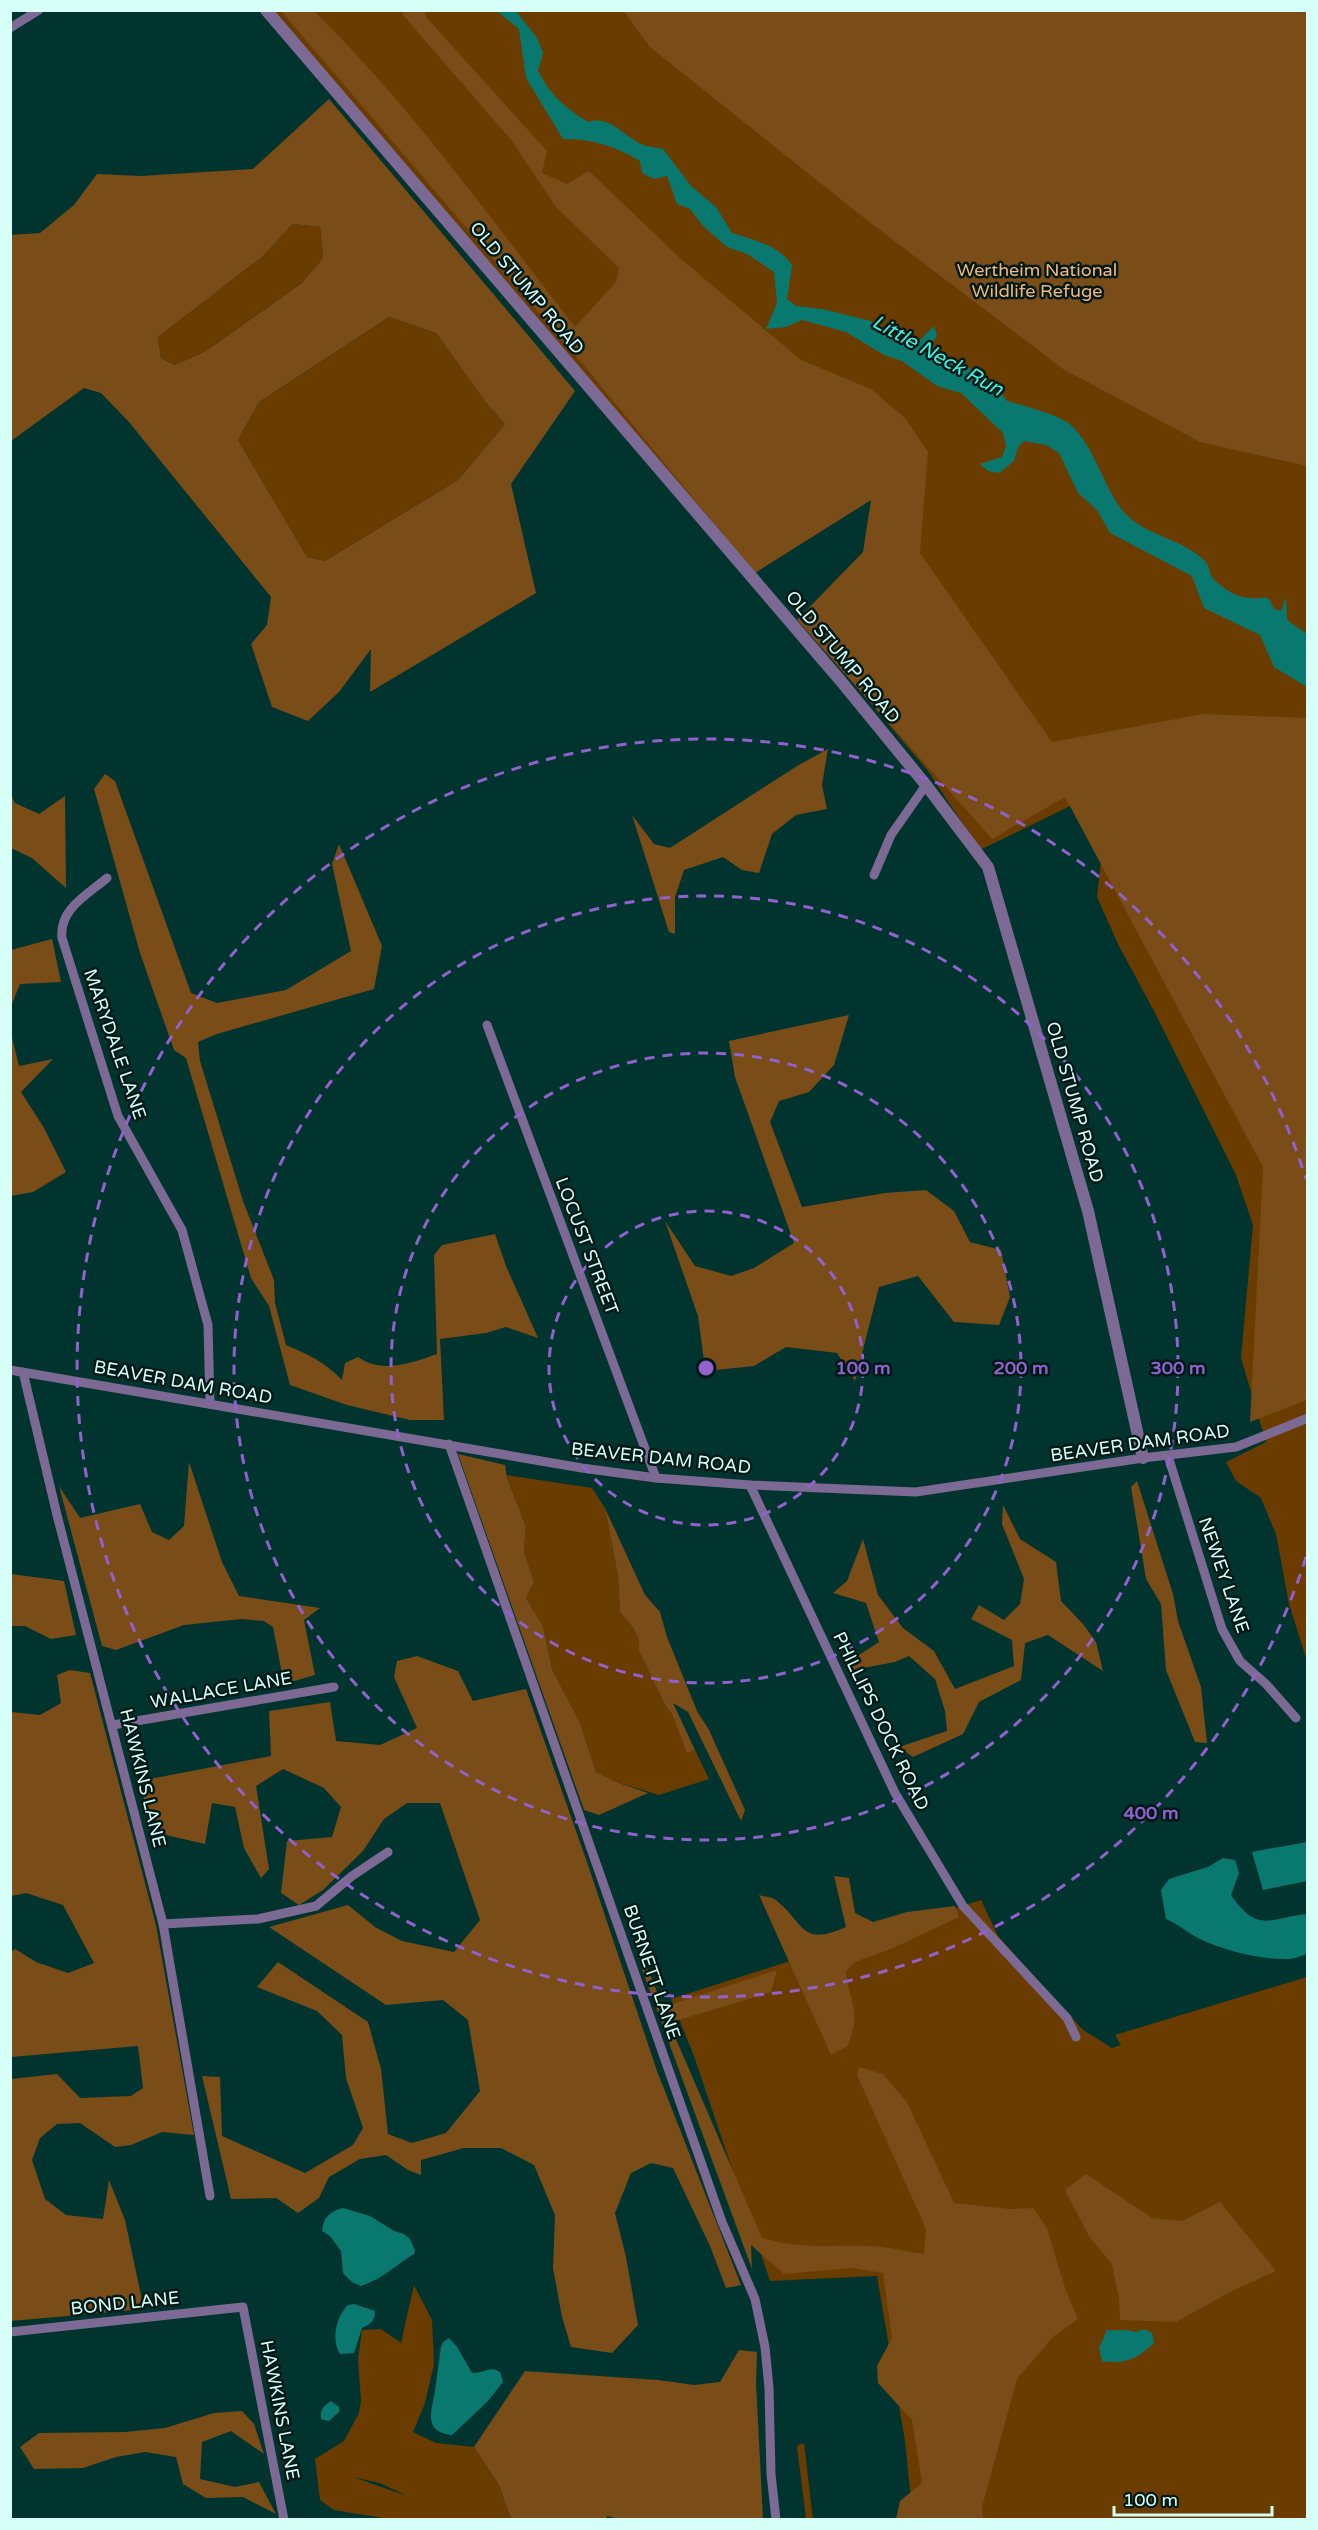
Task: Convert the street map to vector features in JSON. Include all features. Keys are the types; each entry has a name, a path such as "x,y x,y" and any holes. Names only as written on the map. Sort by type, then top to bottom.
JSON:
{"street":[{"path":"10,28 39,10"},
{"name":"OLD STUMP ROAD","path":"266,10 840,680 926,785 988,867 1088,1211 1143,1458"},
{"path":"874,875 891,835 926,785"},
{"name":"MARYDALE LANE","path":"107,878 70,908 64,918 62,938 118,1116 182,1230 208,1325 210,1404"},
{"name":"LOCUST STREET","path":"487,1025 656,1478"},
{"name":"BEAVER DAM ROAD","path":"10,1370 582,1468 656,1478 750,1485 916,1492 1143,1458 1236,1448 1308,1418"},
{"name":"HAWKINS LANE","path":"23,1372 57,1515 163,1924 210,2196"},
{"name":"BURNETT LANE","path":"449,1444 722,2222 755,2299 770,2388 771,2474 776,2520"},
{"name":"NEWEY LANE","path":"1168,1456 1222,1629 1240,1661 1266,1683 1296,1718"},
{"name":"PHILLIPS DOCK ROAD","path":"750,1485 895,1793 963,1906 1067,2018 1076,2037"},
{"name":"WALLACE LANE","path":"113,1725 334,1687"},
{"path":"163,1924 258,1919 316,1906 352,1876 388,1852"},
{"name":"HAWKINS LANE","path":"243,2307 284,2520"},
{"name":"BOND LANE","path":"10,2332 243,2307"}],"green space":[{"name":"Wertheim National Wildlife Refuge","path":"265,11 1307,11 1307,1661 1289,1604 1276,1534 1261,1498 1236,1481 1226,1462 1266,1442 1241,1358 1253,1225 1236,1175 1119,946 1097,897 1109,787 980,850 928,771 803,623 921,553 872,495 757,568 702,515"},
{"path":"281,11 314,11 350,48 450,164 575,327 616,282 619,268 556,207 511,140 403,15 402,11 425,11 426,17 547,151 542,173 567,184 589,171 681,259 801,360 871,389 905,418 928,452 920,553 1052,742 1203,714 1307,718 1307,1400 1250,1422 1263,1167 1065,797 992,839 797,620 863,552 871,500 755,573 576,356"},
{"path":"624,11 1307,11 1307,466 1200,442 1063,369 868,221 650,47"},
{"path":"329,99 575,391 511,484 536,593 370,692 371,649 339,692 308,721 272,707 251,644 267,625 271,597 129,422 101,393 84,388 11,441 10,235 40,233 74,205 97,174 140,176 253,169","holes":["293,224 320,227 323,258 302,283 206,351 175,365 161,358 158,337 262,257","389,317 436,333 487,404 505,424 458,480 325,561 307,557 238,440 259,402"]},
{"path":"293,224 320,227 323,258 302,283 206,351 175,365 161,358 158,337 262,257"},
{"path":"389,317 436,333 487,404 505,424 458,480 325,561 307,557 238,440 259,402"},
{"path":"828,749 822,785 827,809 796,815 772,834 759,873 742,870 723,857 684,870 675,897 675,934 669,932 632,815 654,844 670,848 797,766"},
{"path":"105,774 115,781 191,993 217,1003 286,990 351,951 332,864 339,844 382,946 374,989 217,1034 198,1042 200,1061 243,1201 274,1280 275,1303 286,1345 316,1360 342,1380 345,1363 358,1357 367,1362 387,1366 417,1361 437,1354 434,1255 442,1245 495,1234 506,1266 538,1338 506,1327 486,1333 440,1339 444,1420 410,1420 347,1405 290,1385 269,1306 251,1278 186,1058 174,1050 140,953 94,789"},
{"path":"11,795 15,803 39,814 65,796 66,888 32,858 11,848"},
{"path":"52,939 61,982 20,984 11,1006 11,950"},
{"path":"849,1015 834,1065 809,1092 779,1101 770,1122 802,1207 885,1193 926,1190 954,1211 970,1242 1001,1250 1010,1297 999,1325 954,1322 918,1276 879,1287 855,1381 837,1353 786,1347 754,1366 716,1370 704,1361 698,1316 665,1221 695,1266 731,1276 754,1268 794,1243 735,1077 729,1041"},
{"path":"11,1033 19,1066 53,1059 21,1092 44,1128 66,1172 33,1192 11,1196"},
{"path":"458,1454 505,1465 507,1478 526,1526 524,1551 534,1582 526,1598 543,1626 552,1669 580,1723 596,1772 648,1793 599,1815 584,1810"},
{"path":"189,1462 222,1562 239,1596 320,1608 304,1620 315,1675 284,1684 273,1627 264,1621 241,1619 184,1625 116,1650 102,1646 59,1486 80,1518 140,1504 152,1532 169,1540 184,1526"},
{"path":"506,1475 592,1488 605,1508 618,1576 620,1612 634,1629 639,1640 639,1651 666,1707 672,1714 687,1752 695,1750 709,1779 659,1795 616,1782 596,1772 580,1723 552,1669 543,1626 526,1598 534,1582 524,1551 526,1526"},
{"path":"1137,1481 1173,1594 1178,1621 1201,1687 1207,1743 1195,1742 1166,1670 1161,1604 1146,1579 1131,1487"},
{"path":"1003,1505 1020,1539 1056,1562 1061,1601 1096,1642 1103,1671 1048,1635 1025,1643 1021,1680 979,1702 963,1734 913,1757 899,1747 947,1731 945,1711 935,1679 909,1656 895,1662 847,1671 856,1657 879,1642 866,1603 833,1593 847,1581 863,1539 878,1595 903,1628 934,1651 955,1689 1014,1666 1012,1640 971,1619 979,1605 1004,1620 1020,1604 1024,1579 1002,1524"},
{"path":"605,1508 645,1595 660,1612 667,1637 697,1711 709,1730 745,1810 741,1821 688,1712 673,1703 695,1750 687,1753 672,1714 666,1707 639,1651 639,1640 634,1629 620,1612 618,1576"},
{"path":"11,1574 64,1581 76,1635 51,1639 25,1626 11,1626"},
{"path":"417,1656 458,1671 473,1701 526,1689 657,2071 741,2285 726,2288 710,2246 673,2168 651,2163 631,2173 615,2213 626,2257 638,2325 612,2353 571,2347 562,2317 553,2268 555,2215 534,2165 501,2148 464,2148 421,2160 421,2175 408,2170 386,2155 360,2159 329,2177 319,2198 298,2213 276,2198 231,2199 202,2076 220,2077 222,2136 305,2173 353,2145 363,2128 346,2078 342,2035 317,2011 257,1987 278,1962 368,2022 381,2069 388,2134 412,2143 446,2133 480,2091 468,2020 443,2000 386,2005 269,1927 348,1905 375,1927 402,1941 454,1952 480,1920 440,1803 407,1803 384,1819 363,1851 323,1890 299,1905 281,1893 287,1841 332,1837 341,1807 324,1788 283,1769 256,1786 269,1869 261,1878 244,1848 235,1807 212,1803 205,1844 153,1832 139,1781 271,1756 269,1711 330,1702 336,1741 380,1745 417,1728 394,1677 397,1661"},
{"path":"70,1670 90,1673 156,1925 194,2135 162,2132 131,2145 115,2147 80,2123 57,2124 40,2138 32,2160 45,2199 66,2215 103,2219 109,2180 125,2220 144,2309 11,2321 11,2079 57,2074 80,2098 131,2096 143,2088 138,2046 11,2057 11,1952 15,1949 36,1962 68,1973 94,1963 63,1905 26,1893 11,1896 11,1712 40,1715 61,1703 57,1675"},
{"path":"834,1876 849,1878 855,1913 873,1922 907,1912 955,1906 959,1917 891,1949 855,1962 846,1971 854,2025 848,2046 831,2055 759,1895 775,1900 799,1925 812,1934 831,1933 846,1927"},
{"path":"981,1900 998,1936 1021,1962 1083,2030 1112,2048 1121,2045 1115,2035 1307,1977 1307,2519 913,2519 905,2441 877,2276 770,2281 694,2056 671,1999"},
{"path":"639,1947 663,2007 777,1970 771,1992 669,2023 762,2238 789,2244 876,2246 924,2254 926,2229 857,2075 859,2067 883,2074 907,2102 954,2203 1010,2209 1033,2208 1047,2228 1066,2291 1078,2319 1054,2336 1017,2379 982,2507 983,2519 896,2519 900,2501 922,2483 912,2420 878,2383 877,2366 892,2338 883,2273 852,2268 784,2274 751,2245 752,2269 639,1961"},
{"path":"1086,2174 1152,2218 1182,2221 1220,2202 1276,2271 1230,2292 1176,2322 1120,2320 1119,2299 1112,2264 1090,2238 1065,2190"},
{"path":"414,2285 432,2320 434,2364 425,2403 413,2432 436,2443 474,2447 499,2485 511,2519 389,2519 334,2510 320,2500 315,2459 344,2441 359,2413 361,2401 358,2359 362,2330 381,2329 401,2343","holes":["353,2477 380,2483 407,2496"]},
{"path":"739,2350 757,2352 756,2383 763,2519 623,2520 607,2516 606,2520 511,2519 499,2485 474,2447 525,2371 658,2380 694,2385 720,2382"},
{"path":"242,2411 254,2424 264,2454 231,2431 202,2442 200,2479 235,2487 259,2482 276,2514 243,2497 206,2498 183,2484 176,2457 145,2452 116,2457 83,2468 34,2469 20,2447 39,2433 125,2432 165,2428 214,2413"},
{"path":"804,2443 813,2519 806,2519 797,2446"}],"water":[{"name":"Little Neck Run","path":"497,11 516,11 537,38 543,53 538,70 547,86 565,106 588,122 609,123 642,144 663,149 691,186 716,207 732,233 765,244 786,258 792,265 787,299 796,306 822,309 871,321 909,344 918,342 934,326 937,336 932,343 946,357 984,378 1007,401 1051,415 1071,425 1087,445 1116,501 1123,511 1141,526 1196,553 1206,563 1214,579 1234,594 1249,598 1265,597 1270,600 1274,609 1281,611 1286,597 1287,620 1307,634 1307,687 1274,667 1260,635 1204,608 1192,576 1110,533 1097,510 1078,493 1059,453 1046,445 1024,441 1018,447 1014,461 999,473 988,471 980,464 1002,457 1006,446 1003,433 961,393 937,386 902,361 884,355 846,332 802,320 786,327 766,329 777,303 774,272 747,254 727,247 703,226 690,209 677,204 667,176 654,179 642,173 640,161 613,147 584,140 563,139 526,78 519,29"},
{"path":"1307,1842 1307,1881 1263,1890 1252,1852"},
{"path":"1223,1858 1235,1860 1239,1873 1231,1895 1249,1915 1265,1921 1307,1914 1307,1954 1288,1959 1240,1953 1198,1938 1166,1919 1161,1890 1169,1879 1208,1867"},
{"path":"343,2208 370,2216 394,2231 404,2234 410,2239 414,2254 370,2283 361,2286 352,2282 343,2273 341,2251 330,2236 322,2231 328,2216"},
{"path":"354,2304 375,2311 374,2317 362,2328 354,2353 340,2354 336,2342 336,2328 344,2310 348,2305"},
{"path":"1144,2329 1152,2333 1154,2343 1142,2353 1124,2361 1102,2361 1099,2348 1107,2330 1136,2332"},
{"path":"449,2338 472,2373 496,2370 500,2372 503,2382 487,2402 452,2435 436,2430 431,2419 441,2347 443,2342"},
{"path":"331,2401 339,2407 339,2412 329,2421 321,2419 323,2408"}]}
